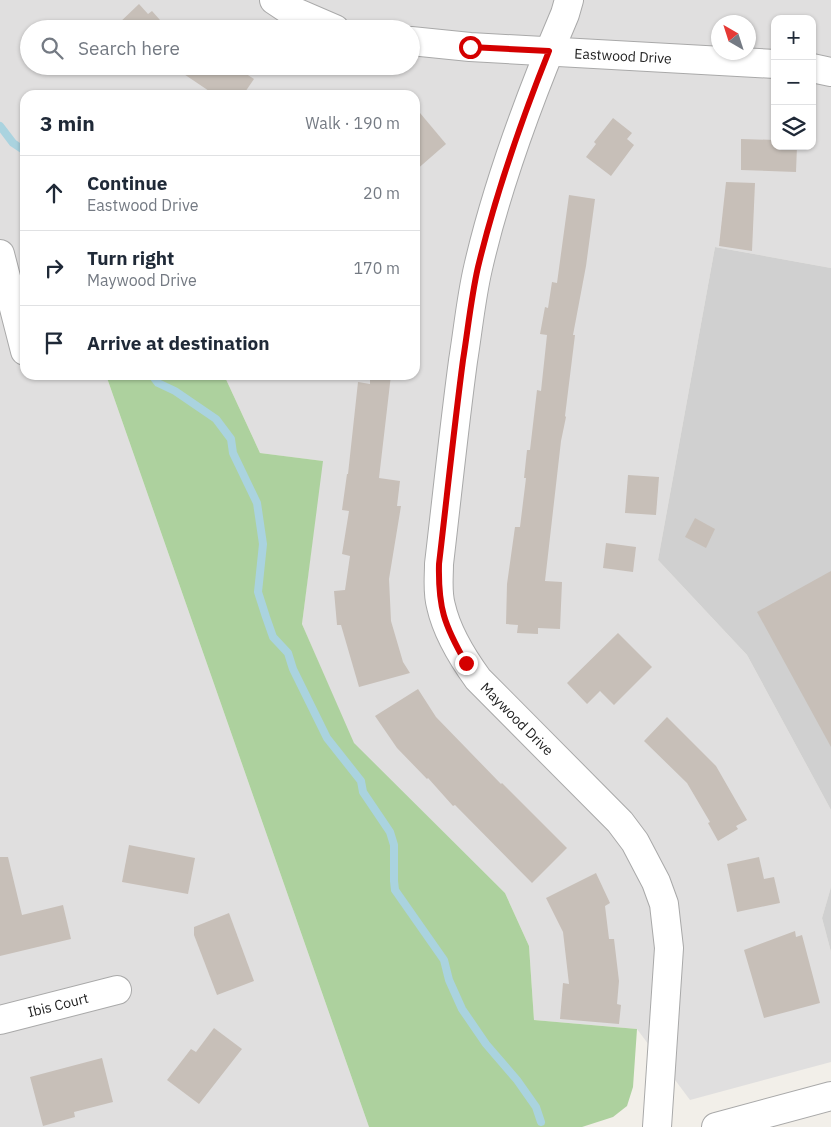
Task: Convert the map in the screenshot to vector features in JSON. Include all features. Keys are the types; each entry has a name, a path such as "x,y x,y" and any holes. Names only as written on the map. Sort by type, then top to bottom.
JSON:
{"street":[{"path":"274,0 286,8 314,20"},
{"name":"Maywood Drive","path":"568,0 565,14 528,103 504,176 478,267 459,391 439,564 438,589 440,606 446,623 466,663 478,679 620,822 635,842 656,882 664,904 669,948 657,1127"},
{"name":"Eastwood Drive","path":"420,42 470,47 771,64"},
{"path":"816,69 831,72"},
{"path":"0,254 14,338"},
{"name":"Ibis Court","path":"0,1020 117,990"},
{"path":"716,1127 831,1096"}],"shaded area":[{"path":"0,0 831,0 831,268 715,247 658,560 747,655 831,810 831,887 822,918 831,952 831,1062 690,1100 637,1029 534,1020 529,946 505,893 353,743 302,624 322,461 260,453 226,380 420,380 420,90 20,90 20,380 108,380 369,1127 0,1127"},
{"path":"715,247 831,268 831,810 747,655 658,560"},
{"path":"831,887 831,952 822,918"}],"green space":[{"path":"108,380 226,380 260,453 323,461 302,624 354,743 505,893 529,946 534,1020 637,1029 633,1087 627,1106 613,1117 582,1127 369,1127"}],"building":[{"path":"139,4 148,14 152,11 160,20 122,20"},
{"path":"185,75 248,75 254,79 246,90 208,90"},
{"path":"420,113 446,144 420,167"},
{"path":"613,118 632,133 627,139 634,145 611,176 586,157 596,144 594,142"},
{"path":"741,139 771,140 771,150 797,150 796,172 741,170"},
{"path":"726,182 755,183 752,251 719,246"},
{"path":"569,195 595,199 586,266 573,335 575,335 566,417 561,441 545,581 562,582 560,629 538,628 538,634 517,633 518,625 506,624 507,584 515,527 520,527 526,478 524,478 527,450 530,450 537,390 541,391 547,335 540,334 545,307 548,308 552,282 557,283"},
{"path":"370,380 390,380 379,478 400,481 397,506 401,506 389,579 391,621 403,662 410,673 359,687 341,625 337,625 334,591 345,590 350,556 342,554 349,511 342,510 358,382 370,384"},
{"path":"628,475 659,477 656,515 625,513"},
{"path":"695,518 715,529 706,548 685,537"},
{"path":"606,543 636,547 633,572 603,568"},
{"path":"831,571 831,747 757,612"},
{"path":"618,633 652,667 614,705 600,691 587,704 567,683"},
{"path":"418,689 436,717 567,848 532,883 397,748 375,716"},
{"path":"667,717 716,766 747,820 736,826 738,829 718,841 708,823 710,822 687,783 644,741"},
{"path":"129,845 195,858 188,894 122,882"},
{"path":"0,857 8,857 22,915 63,905 71,939 0,956"},
{"path":"759,857 764,879 774,877 780,903 737,912 727,864"},
{"path":"596,873 610,903 605,906 609,939 614,939 619,981 617,1004 621,1005 619,1024 560,1019 563,983 569,984 563,932 546,898"},
{"path":"229,913 254,981 217,995 194,935 194,927"},
{"path":"795,931 796,937 802,935 820,1003 764,1018 744,950"},
{"path":"214,1028 242,1049 199,1104 167,1080 191,1049 196,1052"},
{"path":"102,1058 113,1102 74,1112 75,1117 43,1126 30,1077"}],"waterway":[{"path":"0,126 13,143 20,148"},
{"path":"156,380 216,419 231,439 233,453 257,503 263,544 258,592 273,637 288,653 293,669 327,738 361,781 363,792 390,832 394,845 395,890 444,960 449,980 462,1009 486,1044 517,1080 536,1107 541,1122"}],"route":[{"path":"466,663 446,623 440,606 438,589 439,564 459,391 478,267 504,176 528,103 549,51 470,47"}]}
